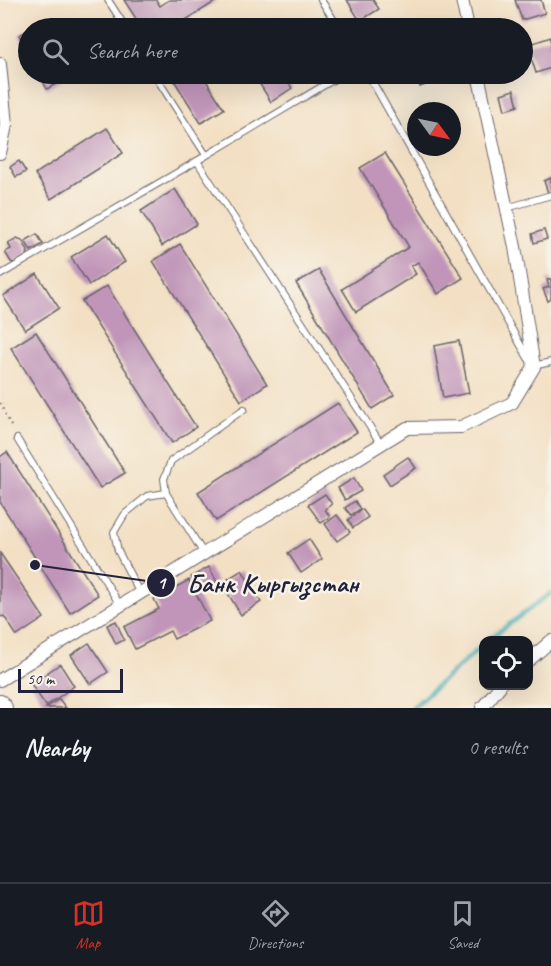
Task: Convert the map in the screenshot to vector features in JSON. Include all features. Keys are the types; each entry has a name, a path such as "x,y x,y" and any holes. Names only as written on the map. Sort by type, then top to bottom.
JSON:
{"main road":[{"path":"0,704 3,708"}],"street":[{"path":"462,0 466,18"},
{"path":"0,64 6,125 0,153"},
{"path":"0,680 407,428 461,427 512,403 534,367 515,247 480,84"},
{"path":"533,657 551,641"},
{"path":"482,708 497,690"}],"lane":[{"path":"108,0 120,18"},
{"path":"321,0 333,18"},
{"path":"160,84 206,155"},
{"path":"0,275 326,84"},
{"path":"374,84 534,367 551,362"},
{"path":"197,161 381,444"},
{"path":"507,208 551,195"},
{"path":"204,554 166,493 164,479 171,461 244,409"},
{"path":"17,439 120,606"},
{"path":"140,594 118,551 114,532 124,514 147,496 166,493"}],"path":[{"path":"0,403 17,439"}],"building":[{"path":"124,0 156,0 160,6 169,0 218,0 189,18 136,18"},
{"path":"347,0 373,0 379,9 365,18 358,18"},
{"path":"515,0 541,0 545,13 521,18"},
{"path":"551,37 551,68 536,73 533,64 533,43"},
{"path":"44,84 56,84 47,89"},
{"path":"176,84 208,84 224,109 201,123"},
{"path":"260,84 289,84 292,88 271,102"},
{"path":"514,90 518,106 505,110 501,94"},
{"path":"107,128 123,153 51,199 35,174"},
{"path":"385,153 463,278 438,294 418,262 411,266 416,274 356,312 342,289 409,247 360,168"},
{"path":"19,161 26,172 16,177 10,167"},
{"path":"551,178 551,192 548,193 544,181"},
{"path":"175,189 197,224 162,246 141,211"},
{"path":"544,230 547,239 534,243 532,234"},
{"path":"37,234 43,244 31,251 25,241"},
{"path":"108,234 125,262 89,285 71,257"},
{"path":"17,238 22,240 28,251 27,256 15,263 11,262 5,252 11,249 8,243"},
{"path":"180,244 267,384 241,401 153,261"},
{"path":"319,270 394,395 372,409 296,283"},
{"path":"37,274 59,308 25,330 3,296"},
{"path":"551,279 551,299 548,301 543,289 549,287 547,280"},
{"path":"107,286 196,427 172,443 82,301"},
{"path":"36,332 125,473 100,488 11,348"},
{"path":"459,341 469,393 443,398 434,346"},
{"path":"338,403 357,432 216,521 198,492"},
{"path":"7,452 98,595 70,613 0,502 0,457"},
{"path":"408,457 416,468 390,485 383,474"},
{"path":"354,478 361,491 345,500 338,488"},
{"path":"325,494 332,504 325,509 330,517 321,523 308,505"},
{"path":"355,501 360,509 351,515 345,508"},
{"path":"362,509 368,517 353,528 348,520"},
{"path":"337,515 350,532 337,541 325,524"},
{"path":"309,539 322,559 301,573 288,553"},
{"path":"0,553 44,618 17,636 4,616 0,617"},
{"path":"209,567 217,582 200,592 191,577"},
{"path":"242,570 261,602 241,615 227,592 234,587 228,579"},
{"path":"189,580 210,621 174,639 170,631 135,649 124,627 159,609 154,599"},
{"path":"116,621 124,640 116,644 107,625"},
{"path":"89,643 108,672 90,684 71,655"},
{"path":"60,664 74,686 46,706 31,684"},
{"path":"59,699 66,708 46,708"}],"waterway":[{"path":"493,636 551,593"},
{"path":"412,708 479,648"}],"place":[{"name":"Банк Кыргызстан","path":"35,565"}]}
